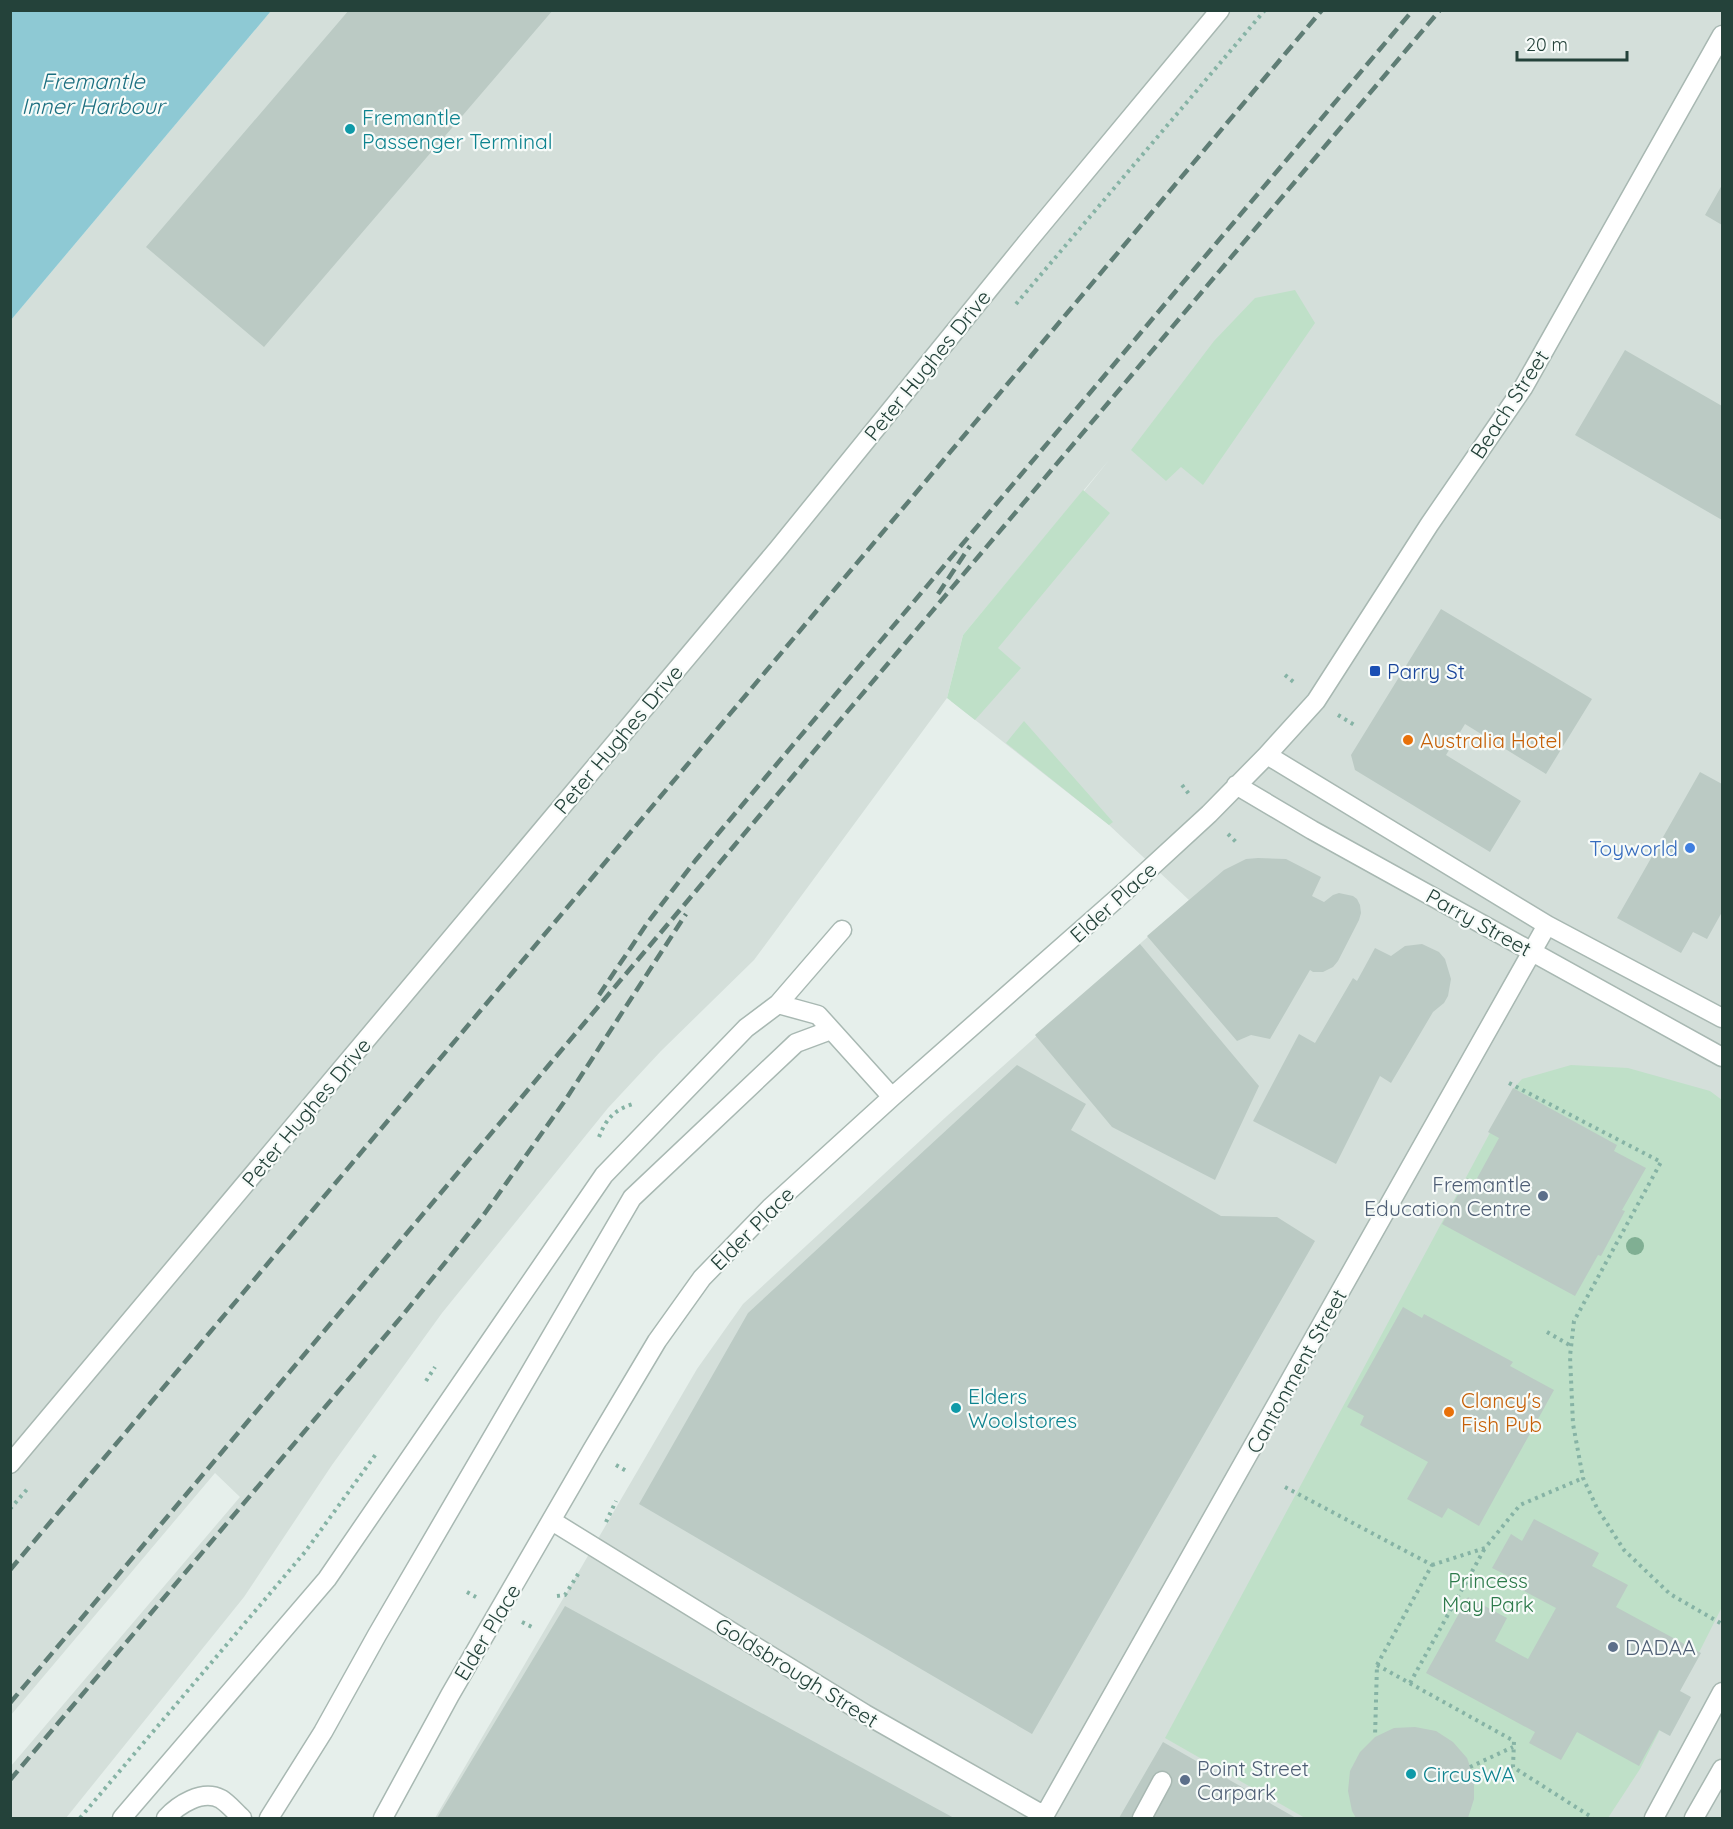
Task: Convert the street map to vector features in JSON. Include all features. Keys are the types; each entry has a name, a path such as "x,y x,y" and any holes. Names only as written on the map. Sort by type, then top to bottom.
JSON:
{"street":[{"name":"Peter Hughes Drive","path":"10,1464 778,549 1035,232 1220,10"},
{"name":"Beach Street","path":"1267,755 1316,701 1429,525 1523,388 1722,35"},
{"name":"Elder Place","path":"383,1818 450,1695 592,1450 657,1341 702,1278 770,1208 1122,894 1209,814 1267,755"},
{"name":"Parry Street","path":"1267,755 1547,926 1722,1018"},
{"name":"Parry Street","path":"1236,785 1312,830 1722,1057"},
{"name":"Cantonment Street","path":"1044,1818 1547,926"},
{"path":"122,1818 327,1579 604,1174 746,1028 778,1004 842,930"},
{"path":"778,1004 818,1015 892,1097"},
{"path":"1701,1006 1722,1006"},
{"path":"269,1818 323,1732 632,1198 796,1043 831,1030"},
{"name":"Goldsbrough Street","path":"552,1521 865,1714 1044,1818"},
{"path":"1654,1818 1722,1692"},
{"path":"1694,1818 1722,1769"},
{"path":"1142,1818 1162,1781"},
{"path":"166,1818 174,1810 198,1796 220,1798 242,1818"}],"path":[{"path":"1509,1083 1661,1162 1575,1321 1571,1346 1570,1388 1573,1424 1583,1478 1597,1508 1624,1550 1671,1594 1722,1624"},
{"path":"1547,1332 1571,1346"},
{"path":"420,1389 432,1371"},
{"path":"80,1818 305,1552 378,1450"},
{"path":"1410,1683 1485,1548 1520,1505 1583,1478"},
{"path":"1286,1487 1432,1565"},
{"path":"1375,1737 1377,1665 1432,1565 1485,1548"},
{"path":"1377,1665 1514,1741 1513,1767 1593,1818"},
{"path":"1470,1767 1513,1747"}],"shaded area":[{"path":"271,11 1722,11 1722,1818 435,1818 697,1369 743,1304 947,1116 1189,900 1109,825 951,701 967,638 1109,460 963,635 947,698 754,960 661,1051 608,1108 442,1313 332,1465 244,1597 66,1818 11,1818 11,1766 240,1497 215,1473 11,1715 11,320"}],"green space":[{"path":"1295,290 1315,323 1203,485 1181,467 1166,481 1131,450 1214,341 1255,298"},
{"path":"1083,490 1110,513 998,648 1021,668 975,720 947,698 963,635"},
{"path":"1024,721 1113,822 1109,825 1006,743"},
{"name":"Princess May Park","path":"1571,1065 1628,1068 1710,1091 1722,1100 1722,1607 1640,1769 1608,1818 1305,1818 1165,1738 1514,1088 1522,1079"}],"water":[{"name":"Fremantle Inner Harbour","path":"10,11 271,11 11,320"}],"building":[{"name":"Fremantle Passenger Terminal","path":"349,10 553,10 264,347 146,247"},
{"path":"1722,185 1722,225 1705,215"},
{"path":"1625,350 1722,406 1722,520 1575,435"},
{"name":"Australia Hotel","path":"1441,609 1592,699 1546,774 1465,724 1446,755 1521,801 1490,852 1355,770 1351,755"},
{"name":"Toyworld","path":"1700,772 1722,784 1722,912 1707,939 1693,932 1681,953 1617,918"},
{"path":"1246,859 1286,859 1321,877 1312,896 1324,902 1339,893 1353,896 1360,905 1361,913 1338,961 1333,967 1323,972 1310,970 1270,1039 1251,1035 1237,1041 1147,936 1224,870"},
{"path":"1140,944 1259,1086 1215,1180 1112,1127 1035,1035"},
{"path":"1422,944 1439,952 1445,959 1451,979 1448,996 1444,1003 1433,1012 1391,1083 1380,1076 1336,1164 1253,1121 1299,1034 1315,1043 1353,978 1357,981 1375,948 1391,956 1405,946"},
{"name":"Elders Woolstores","path":"1017,1065 1086,1104 1071,1130 1221,1216 1277,1217 1315,1241 1032,1734 639,1504 748,1313"},
{"name":"Fremantle Education Centre","path":"1513,1088 1617,1145 1614,1151 1646,1168 1622,1210 1625,1211 1601,1256 1598,1255 1575,1296 1442,1224 1467,1178 1475,1182 1499,1138 1488,1132"},
{"name":"Clancy's Fish Pub","path":"1403,1307 1422,1318 1424,1314 1513,1362 1510,1366 1554,1390 1479,1526 1448,1508 1442,1518 1407,1499 1428,1462 1360,1425 1364,1416 1347,1407"},
{"name":"DADAA","path":"1534,1519 1599,1553 1592,1566 1628,1585 1616,1607 1701,1653 1680,1691 1691,1697 1670,1736 1659,1730 1639,1766 1577,1732 1561,1760 1529,1743 1535,1732 1426,1673 1468,1597 1507,1618 1495,1641 1528,1659 1556,1608 1505,1581 1508,1576 1492,1568 1511,1534 1522,1541"},
{"path":"565,1606 954,1818 437,1818"},
{"name":"CircusWA","path":"1415,1727 1436,1731 1453,1742 1467,1758 1474,1777 1474,1799 1468,1818 1356,1818 1352,1811 1348,1791 1350,1771 1360,1752 1375,1737 1394,1728"},
{"name":"Point Street Carpark","path":"1163,1742 1296,1818 1119,1818"}],"railway":[{"path":"10,1570 1322,10"},
{"path":"599,995 648,922 695,861 1413,10"},
{"path":"10,1703 1440,10"},
{"path":"938,594 970,546"},
{"path":"10,1780 402,1316 485,1213 564,1102 686,914"}],"place":[{"name":"Fremantle Passenger Terminal","path":"350,129"},
{"name":"Parry St","path":"1375,671"},
{"name":"Australia Hotel","path":"1408,740"},
{"name":"Toyworld","path":"1690,848"},
{"name":"Fremantle Education Centre","path":"1543,1196"},
{"name":"Elders Woolstores","path":"956,1408"},
{"name":"Clancy's Fish Pub","path":"1449,1412"},
{"name":"DADAA","path":"1613,1647"},
{"name":"CircusWA","path":"1411,1774"},
{"name":"Point Street Carpark","path":"1185,1780"}]}
